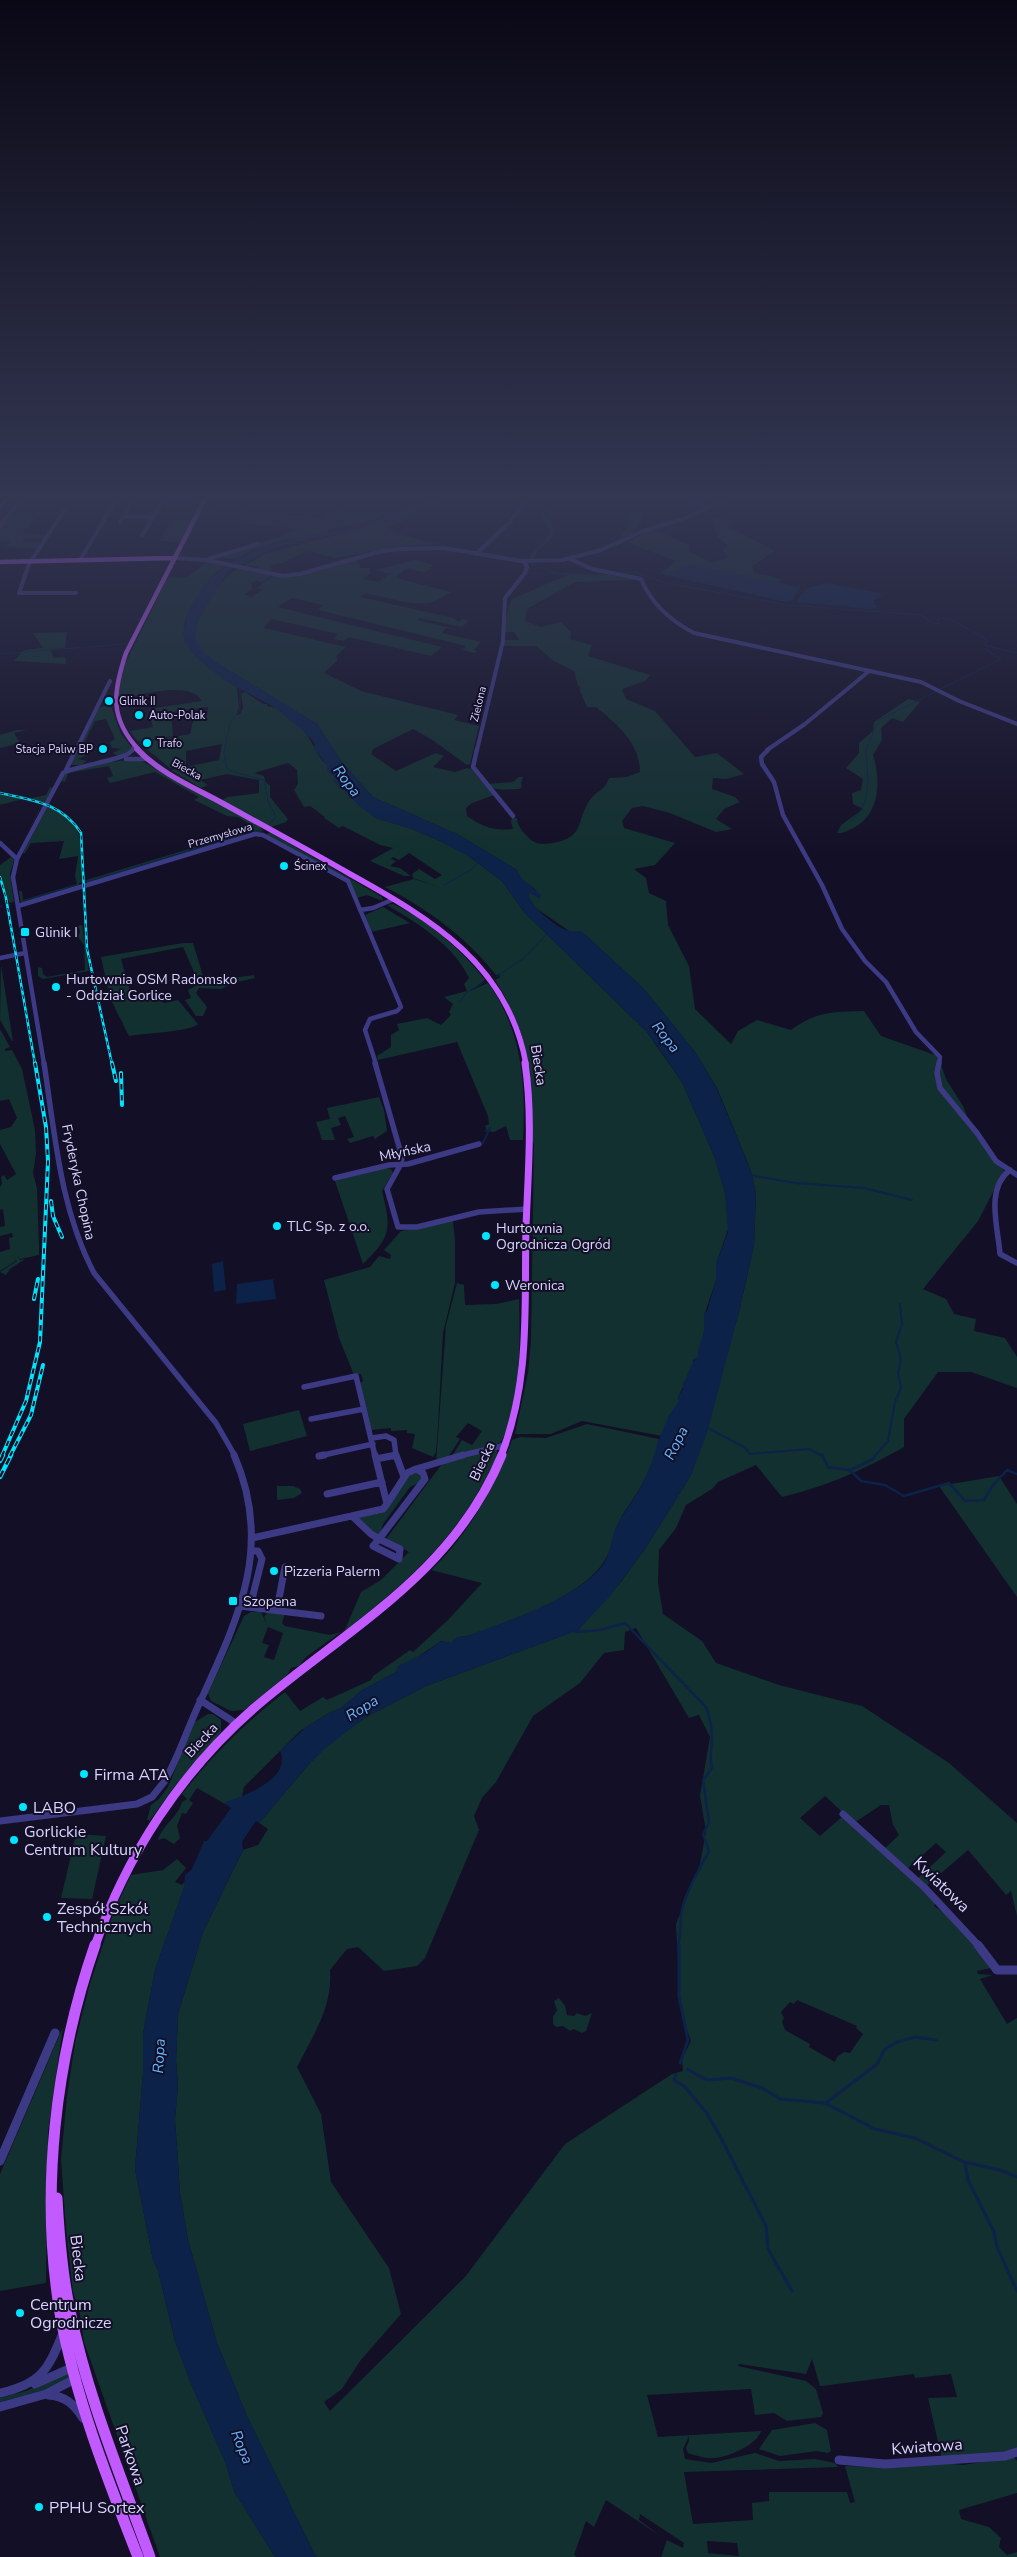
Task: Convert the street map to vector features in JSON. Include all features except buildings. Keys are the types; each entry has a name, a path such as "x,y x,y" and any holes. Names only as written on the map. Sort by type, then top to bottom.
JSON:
{"main road":[{"name":"Biecka","path":"78,2369 64,2332 52,2226 58,2096 71,2024 83,1977 113,1900 136,1855 172,1800 202,1761 237,1724 279,1688 367,1622 415,1581 440,1554 465,1521 484,1491 506,1445 516,1412 522,1381 528,1088 525,1058 517,1030 496,989 468,953 434,923 173,776 134,746 121,725 114,704 118,674 145,618"},
{"name":"Biecka","path":"121,725 145,754"},
{"name":"Biecka","path":"54,2155 59,2232 78,2369"},
{"name":"Parkowa","path":"78,2369 93,2432 138,2557"},
{"name":"Parkowa","path":"78,2369 150,2557"}],"street":[{"name":"Zielona","path":"504,618 503,641 473,767 513,816"},
{"path":"672,618 679,625 694,633 729,642 868,672 902,677 1017,724"},
{"path":"868,672 805,724 765,752 761,757 762,764 774,782 783,815 822,885 842,929 865,961 886,982 916,1032 940,1057 937,1078 940,1088 977,1133 996,1161 1017,1175"},
{"name":"Fryderyka Chopina","path":"0,1821 137,1804 154,1796 165,1780 240,1606 246,1586 252,1551 248,1492 232,1446 216,1423 94,1273 80,1249 70,1216 25,953 13,877 17,859 66,770 110,681"},
{"path":"126,756 133,752 134,746"},
{"path":"94,763 136,758 145,754"},
{"path":"66,770 126,756 145,754"},
{"path":"136,758 145,754"},
{"name":"Przemysłowa","path":"18,906 254,834 262,835 348,881 400,1007 397,1012 370,1020 365,1030 396,1130 402,1164"},
{"path":"0,843 17,859"},
{"path":"360,910 373,908 394,899"},
{"path":"0,958 25,953"},
{"name":"Młyńska","path":"335,1178 389,1165 402,1164 479,1144"},
{"path":"402,1164 387,1189 398,1227 417,1227 455,1216 527,1209"},
{"path":"1010,1170 1000,1178 996,1188 995,1208 1000,1254 1017,1263"},
{"path":"304,1387 356,1376 387,1504"},
{"path":"311,1419 364,1408"},
{"path":"319,1456 386,1436 394,1440 396,1455 404,1476"},
{"path":"252,1538 383,1509 404,1476 409,1472 490,1447 506,1445"},
{"path":"376,1459 396,1455"},
{"path":"352,1516 371,1534 380,1539 432,1468 440,1463"},
{"path":"416,1469 423,1473 425,1479"},
{"path":"327,1494 382,1482"},
{"path":"250,1607 262,1559 258,1551 252,1551"},
{"path":"277,1609 285,1567"},
{"path":"240,1606 277,1609 321,1616"},
{"path":"200,1700 237,1724"},
{"name":"Kwiatowa","path":"843,1814 944,1904 978,1941 997,1970 1017,1970"},
{"path":"0,2160 55,2033"},
{"name":"Biecka","path":"29,2387 53,2360 64,2332"},
{"path":"0,2393 29,2387 78,2369"},
{"path":"46,2394 78,2369"},
{"path":"0,2407 46,2394 60,2394 69,2400 93,2432"},
{"name":"Kwiatowa","path":"839,2460 885,2464 1005,2456 1017,2452"}],"green space":[{"path":"148,618 187,618 184,634 195,656 237,687 239,707 236,715 240,714 243,708 241,694 245,692 263,704 276,708 303,730 321,759 328,766 327,770 334,776 335,782 364,809 376,818 412,829 466,854 502,881 524,912 646,1031 682,1082 715,1158 725,1193 729,1227 716,1264 716,1280 704,1316 704,1332 698,1357 693,1360 693,1367 678,1397 679,1402 669,1416 662,1436 582,1421 551,1434 515,1434 528,1373 531,1341 534,1144 532,1140 530,1076 523,1039 507,1001 495,980 500,977 499,974 496,975 472,948 445,925 417,905 385,887 414,879 439,887 413,878 412,874 419,869 435,879 442,875 409,853 399,860 393,857 391,859 396,861 390,866 400,868 411,876 404,876 370,861 393,848 380,845 343,826 339,828 310,806 304,807 294,790 298,784 297,770 288,763 254,773 264,776 266,783 270,785 270,797 288,819 286,822 271,827 222,800 228,797 259,793 259,780 227,774 200,780 208,785 201,788 171,770 219,760 222,744 186,751 186,765 170,768 139,743 190,734 194,720 207,716 208,707 171,712 173,736 138,742 130,731 153,727 151,720 153,719 146,716 151,715 149,709 202,701 196,694 175,690 118,699 120,677"},
{"path":"200,618 324,618 442,647 431,656 348,637 344,641 334,639 338,634 271,619 264,628 346,647 336,656 338,660 324,673 361,691 458,715 454,720 479,726 470,764 467,765 434,741 413,729 373,749 371,754 396,771 436,753 444,756 433,767 455,772 467,768 471,769 494,795 472,803 466,808 467,816 478,823 494,829 513,829 512,818 517,818 520,827 531,840 544,844 571,837 578,827 590,800 605,786 609,778 627,777 640,772 639,762 632,743 619,727 596,707 587,707 574,671 554,661 536,646 502,646 503,640 519,640 514,632 504,632 506,618 525,618 525,621 541,627 561,622 571,632 570,639 592,645 588,656 650,675 645,681 622,689 626,699 655,711 695,757 717,753 744,774 726,779 713,778 712,789 735,797 740,802 724,809 716,819 732,829 716,832 670,813 643,806 632,808 622,821 624,828 675,843 655,865 634,869 646,878 649,893 666,901 668,925 689,966 695,1009 731,1044 738,1031 757,1020 791,1030 817,1016 834,1012 864,1011 881,1036 938,1056 946,1079 963,1106 972,1128 1004,1171 978,1221 923,1289 946,1299 954,1314 976,1319 974,1331 1005,1338 1017,1357 1017,1388 971,1372 938,1372 904,1419 904,1447 874,1463 830,1482 782,1497 756,1465 718,1482 712,1489 686,1505 676,1528 659,1550 658,1583 663,1614 702,1641 716,1663 779,1685 862,1706 949,1763 1017,1823 1017,1916 1011,1891 1006,1895 968,1850 925,1887 917,1879 946,1852 936,1843 907,1869 884,1849 899,1835 893,1825 889,1805 881,1805 854,1823 825,1796 800,1818 820,1836 843,1816 936,1902 934,1906 959,1923 991,1968 977,1971 978,1974 993,1975 980,1979 1007,2024 1017,2018 1017,2451 942,2459 928,2398 957,2397 951,2374 915,2378 914,2374 820,2386 812,2359 806,2374 739,2364 738,2366 806,2381 816,2389 823,2413 821,2417 787,2421 774,2413 755,2415 751,2389 647,2395 658,2437 761,2431 755,2441 749,2445 728,2455 715,2458 705,2458 688,2453 686,2448 689,2436 683,2449 685,2459 711,2463 755,2453 779,2461 815,2459 835,2463 838,2467 684,2472 693,2524 753,2520 752,2503 769,2501 769,2492 847,2492 850,2503 855,2502 845,2466 882,2467 943,2463 963,2465 1014,2457 1017,2461 1017,2493 959,2510 961,2519 989,2527 1001,2538 999,2547 1007,2555 1017,2552 1017,2557 661,2557 667,2540 683,2548 684,2543 640,2514 639,2520 662,2537 606,2500 594,2527 586,2521 574,2555 577,2557 316,2557 247,2416 217,2343 188,2240 180,2193 175,2119 178,2085 176,2060 178,2014 203,1932 243,1850 258,1845 268,1829 259,1823 310,1763 329,1744 366,1717 426,1686 578,1630 620,1583 647,1546 691,1475 739,1312 754,1245 756,1194 751,1171 717,1088 695,1052 644,989 581,931 569,931 536,908 529,899 528,891 533,894 536,890 521,879 517,870 459,835 373,797 343,764 317,724 205,654 195,639","holes":["636,1628 689,1718 699,1715 710,1737 700,1796 706,1831 700,1864 676,1924 681,2012 691,2041 682,2059 683,2071 672,2074 565,2144 465,2277 330,2411 324,2402 342,2389 360,2361 401,2314 389,2268 331,2182 321,2114 297,2067 321,2020 328,1996 330,1970 347,1949 358,1947 384,1971 417,1966 425,1958 479,1830 474,1816 482,1798 496,1782 533,1716 580,1683 604,1653 624,1650 625,1632","797,2000 857,2026 856,2028 863,2034 850,2053 844,2052 837,2057 835,2062 809,2047 810,2044 785,2030 782,2022 784,2018 781,2012 790,2002 794,2004","707,2541 737,2543 739,2556 708,2553"]},
{"path":"352,618 419,618 417,620 459,630 446,628 442,633 481,642 474,650 477,651 475,653 462,650 466,646"},
{"path":"421,618 453,618 459,622 462,619 469,621 462,627"},
{"path":"67,632 65,648 51,649 53,658 65,657 66,664 14,661 24,650 43,648 33,633"},
{"path":"908,699 920,702 903,722 892,718 881,728 882,740 873,755 877,775 874,805 863,821 855,827 837,833 841,825 863,809 853,804 852,793 861,790 863,779 846,768 859,753 859,743 873,731 874,722"},
{"path":"110,704 121,734 133,749 118,756 113,753 121,749 112,748 110,742 115,739 106,719 95,721 82,747 84,748 85,756 78,759 87,761 81,765 70,765 99,708"},
{"path":"17,730 27,730 14,733 20,743 0,748 0,735"},
{"path":"138,759 260,826 263,831 252,833 247,829 251,825 238,817 227,816 194,800 199,797 155,772 110,783 107,778 113,776 109,766 68,773 65,782 61,781 65,773 110,762"},
{"path":"519,777 523,777 522,787 519,789 498,789 487,784 513,782"},
{"path":"50,787 53,788 45,802 41,802 45,804 42,806 23,799 0,805 0,793 36,800 0,791 32,798 46,795"},
{"path":"41,806 42,806 16,855"},
{"path":"47,807 53,808 70,819 79,835 83,882 79,883 80,886 21,903 19,891 22,891 23,900 77,884 75,876 78,856 59,859 64,841 31,843 25,853 23,853"},
{"path":"245,832 247,835 87,884 86,880"},
{"path":"270,832 382,897 383,901 367,895 357,898 350,882 266,835"},
{"path":"11,857 14,860 10,874 14,902 9,903 0,874 0,865"},
{"path":"393,904 431,927 455,947 476,969 485,980 470,991 488,983 499,1001 515,1038 519,1058 524,1098 523,1140 510,1140 506,1126 494,1132 487,1131 485,1126 489,1124 488,1116 457,1042 378,1060 377,1056 391,1047 391,1035 399,1030 397,1024 427,1018 441,1025 451,1015 449,1012 453,1004 444,997 467,991 464,984 469,978 454,955 444,945 422,927 387,905"},
{"path":"383,907 410,923 371,932 365,915"},
{"path":"82,925 89,971 43,979 38,976 38,967 42,968 43,974 47,977 85,970 84,945 78,937 79,928 72,927"},
{"path":"183,943 193,943 203,976 211,975 211,977 197,979 183,947 121,959 133,1002 157,997 164,1003 178,1000 198,1024 177,1031 129,1036 110,998 101,957"},
{"path":"1,965 13,1041 0,1020"},
{"path":"254,975 255,978 233,983 221,989 199,988 196,993 207,1007 203,1016 196,1016 185,1000 191,998 188,990 203,982"},
{"path":"0,1029 10,1047 5,1049 5,1051 12,1050 22,1069 35,1130 36,1154 33,1173 37,1188 39,1247 39,1255 20,1259 17,1256 20,1260 25,1259 10,1269 6,1275 0,1272 17,1261 14,1258 16,1261 0,1271 0,1252 10,1249 9,1238 13,1237 12,1233 0,1236 0,1227 5,1226 3,1209 0,1210 0,1187 2,1184 1,1177 4,1175 7,1180 16,1174 0,1144 0,1130 11,1127 17,1118 9,1099 0,1101"},
{"path":"379,1097 384,1110 387,1131 375,1139 373,1136 350,1143 347,1139 354,1137 345,1116 338,1118 341,1125 331,1128 335,1140 322,1140 316,1122 330,1119 327,1108"},
{"path":"387,1168 391,1169 393,1173 382,1191 387,1214 387,1231 373,1255 363,1264 335,1181"},
{"path":"453,1221 455,1283 443,1333 436,1452 433,1457 412,1448 415,1434 407,1433 407,1430 391,1431 391,1428 371,1430 360,1383 363,1381 361,1374 354,1375 339,1338 324,1280 370,1267 379,1256 390,1259 391,1255 384,1250 401,1231"},
{"path":"457,1283 464,1285 465,1305 496,1304 519,1299 520,1333 516,1394 507,1430 500,1443 450,1459 462,1440 472,1445 482,1431 468,1423 456,1437 460,1439 446,1460 436,1463 446,1325"},
{"path":"299,1410 307,1436 250,1451 243,1424"},
{"path":"587,1424 659,1439 654,1459 646,1477 621,1517 610,1551 592,1576 560,1598 522,1616 468,1636 458,1637 451,1643 441,1641 396,1672 361,1691 341,1708 329,1713 300,1731 244,1787 242,1797 225,1804 197,1788 189,1800 193,1803 186,1814 182,1813 177,1826 180,1838 174,1844 164,1838 158,1840 163,1829 177,1812 182,1802 187,1799 182,1794 218,1752 243,1727 285,1692 300,1711 323,1697 327,1700 371,1680 373,1676 410,1650 413,1652 448,1620 482,1583 431,1570 457,1542 479,1510 489,1493 512,1440 520,1437 546,1438"},
{"path":"496,1448 495,1460 475,1497 443,1541 407,1579 344,1632 361,1592 381,1580 409,1552 386,1539 442,1464"},
{"path":"418,1472 423,1476 419,1483 410,1487 383,1524 380,1535 376,1535 357,1517 382,1513 407,1474"},
{"path":"999,1476 1017,1504 1017,1597 939,1486"},
{"path":"277,1486 293,1486 300,1489 302,1493 294,1498 277,1500"},
{"path":"251,1612 261,1612 268,1627 264,1617 267,1612 285,1614 282,1623 285,1626 330,1635 341,1632 306,1657 299,1666 291,1668 287,1675 244,1710 231,1711 211,1701 208,1693 244,1616","holes":["268,1627 283,1633 274,1660 264,1657 269,1645 262,1643"]},
{"path":"208,1714 213,1714 221,1720 221,1732 177,1783 150,1820 147,1820 151,1805 159,1799 168,1787 195,1722"},
{"path":"76,1834 106,1836 92,1899 61,1898"},
{"path":"177,1859 186,1868 175,1882 182,1885 187,1879 155,1970 143,2034 143,2073 135,2169 153,2260 158,2270 175,2341 226,2464 234,2491 275,2557 160,2557 84,2342 80,2314 73,2292 61,2159 67,2096 75,2043 89,1987 114,1911 131,1875 163,1870"},
{"path":"559,1998 565,2006 567,2015 574,2016 577,2013 585,2016 592,2013 586,2031 582,2033 574,2029 570,2031 563,2026 556,2027 553,2024 553,2017 557,2010 554,2001"},
{"path":"63,2027 48,2131 46,2283 0,2291 0,2174"},
{"path":"64,2374 70,2374 70,2377 44,2390 0,2402 0,2398 26,2391"},
{"path":"815,2423 827,2430 831,2451 828,2453 817,2451 780,2456 759,2449 772,2430"}],"water":[{"name":"Ropa","path":"187,618 200,618 195,639 204,652 212,660 317,724 343,764 373,797 459,835 517,870 522,879 541,895 540,899 528,892 533,903 544,915 564,929 581,931 644,989 695,1052 716,1087 751,1171 756,1194 754,1245 739,1312 707,1433 691,1475 647,1546 610,1596 578,1630 426,1686 366,1717 328,1746 310,1763 259,1823 256,1821 242,1842 243,1850 203,1932 178,2014 176,2062 178,2085 175,2119 180,2193 188,2240 217,2343 247,2416 316,2557 275,2557 234,2491 226,2464 189,2379 175,2341 158,2270 153,2260 135,2169 143,2073 143,2034 155,1970 184,1887 185,1875 192,1869 204,1841 207,1841 231,1808 225,1804 226,1802 255,1790 273,1777 279,1770 282,1761 280,1751 305,1728 341,1708 361,1691 396,1672 398,1666 425,1653 441,1641 451,1643 458,1637 468,1636 542,1607 579,1587 604,1563 616,1527 644,1481 664,1427 679,1402 678,1397 683,1389 683,1383 698,1356 704,1332 704,1314 707,1311 716,1280 716,1264 728,1232 725,1193 715,1158 682,1082 646,1031 524,912 502,881 473,859 442,842 412,829 376,818 358,805 335,782 334,776 327,770 327,766 314,748 315,744 306,733 276,708 226,681 200,661 185,643 183,632"},
{"path":"223,1261 226,1290 214,1292 212,1264"},
{"path":"273,1279 276,1299 236,1304 237,1284"}],"waterway":[{"path":"926,618 934,624 939,623 938,619 945,618"},
{"path":"949,618 983,637 987,641 984,645 1017,653"},
{"path":"0,654 125,644"},
{"path":"851,821 860,811 866,799 868,779 866,749 879,720 1001,659 986,650 987,647"},
{"path":"240,688 240,709 230,724 224,752 226,766 230,771 264,780 268,801 276,817 269,825"},
{"path":"251,832 262,829"},
{"path":"87,882 247,833"},
{"path":"444,885 471,870 479,862"},
{"path":"23,901 79,885"},
{"path":"496,977 524,958 547,934"},
{"path":"460,1002 466,993 485,982"},
{"path":"483,1143 490,1128 486,1131"},
{"path":"750,1175 795,1183 864,1188 912,1200"},
{"path":"875,1456 888,1441 895,1402 901,1388 898,1373 901,1359 896,1342 902,1324 900,1304"},
{"path":"708,1428 744,1447 750,1454 809,1449 822,1456"},
{"path":"850,1470 873,1459 876,1455"},
{"path":"822,1456 828,1467 850,1470"},
{"path":"850,1470 861,1481 885,1485 904,1496 949,1483 965,1501 984,1500 993,1485 1007,1470 1017,1474"},
{"path":"575,1632 600,1630 625,1623 706,1707 710,1719 712,1731 712,1768 703,1780 709,1823 703,1834 709,1851 692,1882 682,1907 678,1946"},
{"path":"679,1945 679,1997 688,2040 680,2063"},
{"path":"826,2103 877,2064 885,2049 897,2042 915,2037 936,2040"},
{"path":"687,2069 707,2080 731,2078 762,2088 780,2099 825,2103 875,2129 915,2138 964,2162 1000,2170 1017,2177"},
{"path":"676,2075 674,2080 685,2087 706,2112 721,2138 766,2226 768,2249 792,2291"},
{"path":"965,2163 968,2180 994,2232 997,2247 1017,2291"}],"railway":[{"path":"0,793 45,804 65,815 81,833 87,949 112,1064"},
{"path":"0,877 6,898 35,1064"},
{"path":"2,1456 26,1401 40,1342 48,1161 46,1127 35,1063"},
{"path":"112,1063 116,1081"},
{"path":"121,1073 122,1105"},
{"path":"51,1201 53,1216 62,1237"},
{"path":"34,1299 38,1279"},
{"path":"10,1456 31,1415 43,1365"},
{"path":"0,1461 3,1455"},
{"path":"0,1477 11,1455"}],"place":[{"name":"Glinik II","path":"109,701"},
{"name":"Auto-Polak","path":"139,715"},
{"name":"Trafo","path":"147,743"},
{"name":"Stacja Paliw BP","path":"103,749"},
{"name":"Ścinex","path":"284,866"},
{"name":"Glinik I","path":"25,932"},
{"name":"Hurtownia OSM Radomsko - Oddział Gorlice","path":"56,987"},
{"name":"TLC Sp. z o.o.","path":"277,1226"},
{"name":"Hurtownia Ogrodnicza Ogród","path":"486,1236"},
{"name":"Weronica","path":"495,1285"},
{"name":"Pizzeria Palerm","path":"274,1571"},
{"name":"Szopena","path":"233,1601"},
{"name":"Firma ATA","path":"84,1774"},
{"name":"LABO","path":"23,1807"},
{"name":"Gorlickie Centrum Kultury","path":"14,1840"},
{"name":"Zespół Szkół Technicznych","path":"47,1917"},
{"name":"Centrum Ogrodnicze","path":"20,2313"},
{"name":"PPHU Sortex","path":"39,2507"}]}
